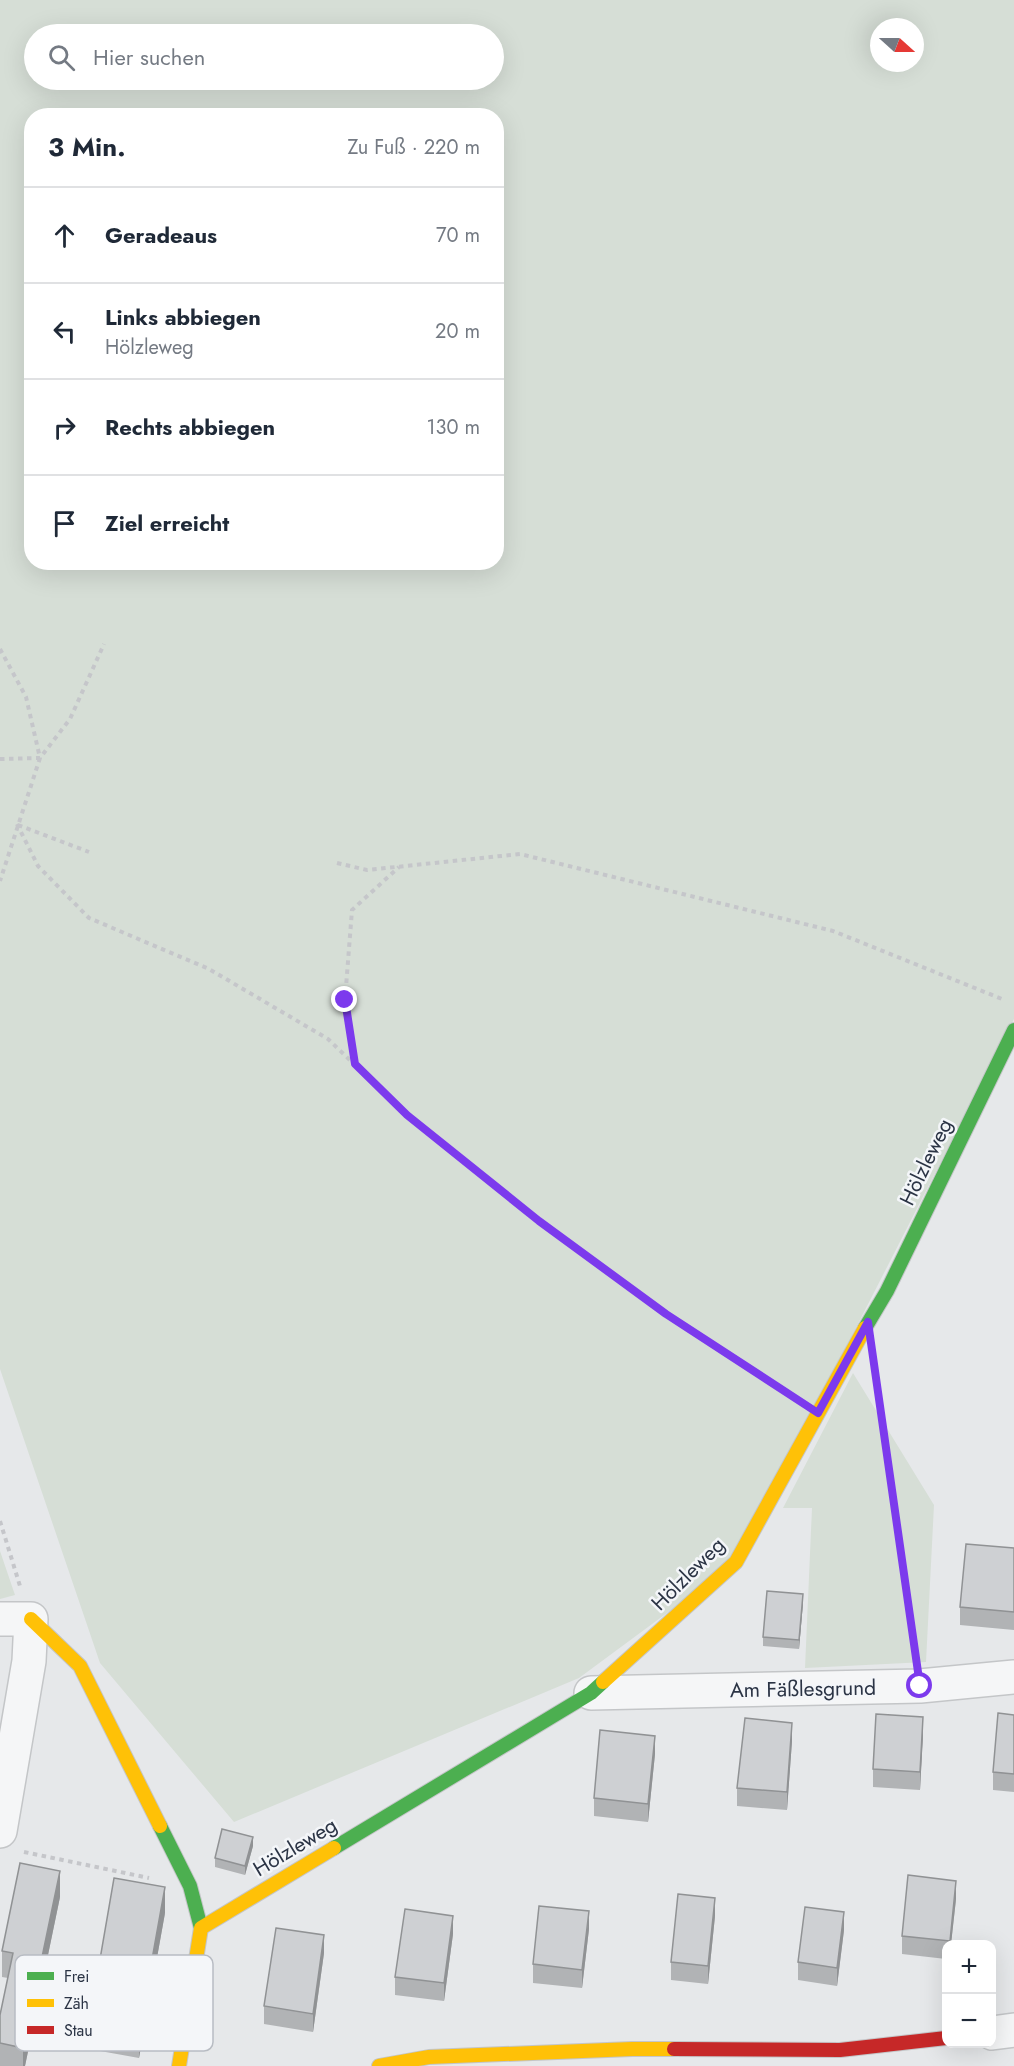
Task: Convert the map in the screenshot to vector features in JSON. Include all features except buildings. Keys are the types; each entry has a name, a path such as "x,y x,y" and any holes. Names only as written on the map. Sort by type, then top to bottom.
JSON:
{"street":[{"name":"Hölzleweg","path":"201,1928 591,1694 736,1562 887,1291 1014,1030"},
{"path":"11,1841 29,1661 15,1619"},
{"path":"15,1619 80,1666 190,1886 201,1928 197,1955"},
{"name":"Am Fäßlesgrund","path":"591,1694 920,1686 1014,1677"},
{"path":"996,2032 1014,2030"},
{"path":"379,2066 430,2062 633,2057 840,2058 942,2039"},
{"path":"179,2066 181,2051"}],"path":[{"path":"0,881 40,758 70,719 104,644"},
{"path":"0,650 26,697 40,758"},
{"path":"0,759 40,758"},
{"path":"17,824 89,852"},
{"path":"17,824 38,866 89,918 209,969 328,1039 407,1115 539,1221 666,1314 818,1413"},
{"path":"337,863 367,870 520,854 833,931 1003,999"},
{"path":"355,1064 345,1000 352,910 399,867"},
{"path":"868,1322 920,1686"},
{"path":"0,1521 15,1619"},
{"path":"11,1841 190,1886"}],"shaded area":[{"path":"0,0 1014,0 1014,1019 736,1562 579,1678 234,1822 100,1663 0,1369"},
{"path":"853,1373 934,1505 926,1662 805,1668 812,1508 783,1508"},
{"path":"0,1551 15,1595 0,1599"}],"traffic: fast":[{"path":"865,1328 887,1291 1014,1030"},
{"path":"334,1848 591,1693 603,1682"},
{"path":"160,1826 190,1886 201,1928"}],"traffic: slow":[{"path":"603,1682 736,1562 865,1328"},
{"path":"31,1619 80,1666 160,1826"},
{"path":"197,1955 201,1928 334,1848"},
{"path":"379,2066 429,2057 674,2049"},
{"path":"179,2066 181,2051"}],"traffic: jam":[{"path":"674,2049 840,2050 942,2038"}],"route":[{"path":"345,1000 355,1064 407,1115 539,1221 666,1314 818,1413 868,1322 920,1686"}]}
